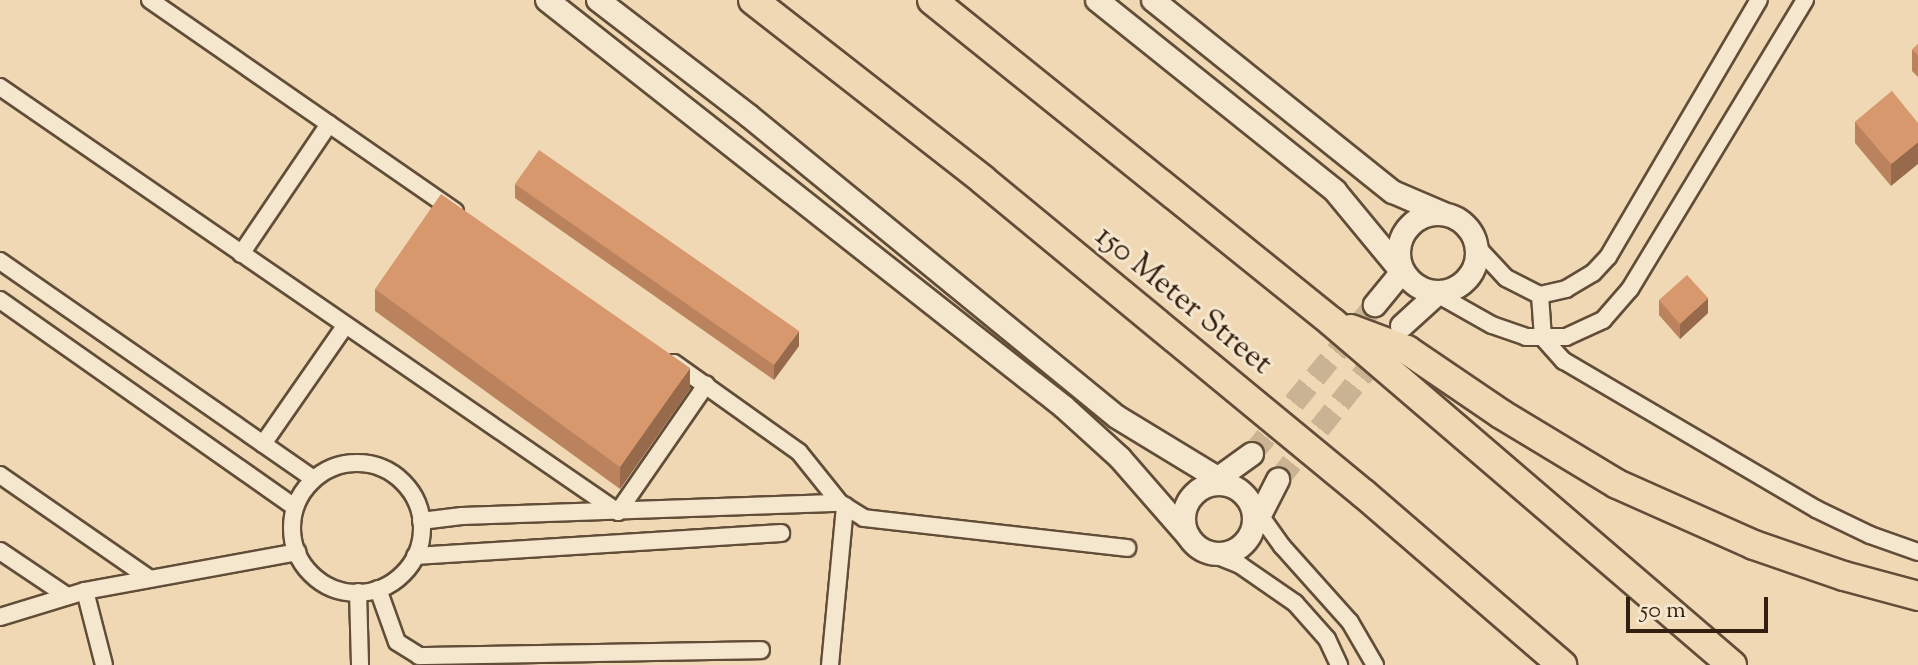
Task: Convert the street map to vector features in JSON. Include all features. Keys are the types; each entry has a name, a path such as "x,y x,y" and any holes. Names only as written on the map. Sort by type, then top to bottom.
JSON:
{"highway":[{"name":"150 Meter Street","path":"753,0 983,180 1364,494 1556,661"},
{"path":"932,0 1332,322 1732,665"},
{"path":"1332,322 1407,350 1501,414 1629,490 1769,550 1918,596"}],"street":[{"path":"150,0 472,223"},
{"path":"547,0 1064,407 1120,458 1189,537 1208,552 1240,565 1295,603 1327,639 1339,665"},
{"path":"598,0 749,116 1117,417 1218,483 1246,495 1255,515 1350,622 1375,665"},
{"path":"1097,0 1335,191 1418,287 1501,329 1543,338 1566,337 1585,330 1618,306 1805,0"},
{"path":"1153,0 1393,192 1463,222 1478,248 1506,278 1540,295 1580,282 1608,257 1759,0"},
{"path":"0,87 618,512"},
{"path":"241,254 329,124"},
{"path":"1375,305 1402,272 1399,252 1408,228 1418,219 1444,214"},
{"path":"1402,326 1437,294 1467,280 1477,260 1478,248"},
{"path":"0,261 314,479"},
{"path":"1540,295 1543,338 1564,361 1816,509 1870,535 1918,552"},
{"path":"0,300 295,507"},
{"path":"263,444 345,326"},
{"path":"654,349 799,452 843,505 864,518 1127,548"},
{"path":"618,512 706,385"},
{"path":"1189,537 1184,517 1186,506 1199,490 1218,483 1252,454"},
{"path":"345,464 375,466 394,475 408,489 421,521 415,556 403,572 378,589 358,592 338,589 319,581 305,567 297,552 292,529 295,507 314,479 345,464"},
{"path":"0,475 149,578"},
{"path":"1208,552 1219,554 1242,546 1255,515 1278,480"},
{"path":"421,521 462,516 843,505"},
{"path":"830,665 843,505"},
{"path":"415,556 781,533"},
{"path":"0,551 67,596"},
{"path":"0,617 85,591 297,552"},
{"path":"378,589 397,642 419,656 761,650"},
{"path":"85,591 104,665"},
{"path":"358,592 360,665"}],"building":[{"path":"1892,91 1918,123 1918,142 1891,164 1855,122"},
{"path":"539,150 799,331 774,365 515,184"},
{"path":"441,194 690,368 620,467 375,289"},
{"path":"1687,275 1708,298 1680,324 1659,300"}],"tunnel":[{"path":"1252,454 1375,305"},
{"path":"1278,480 1385,347"}]}
